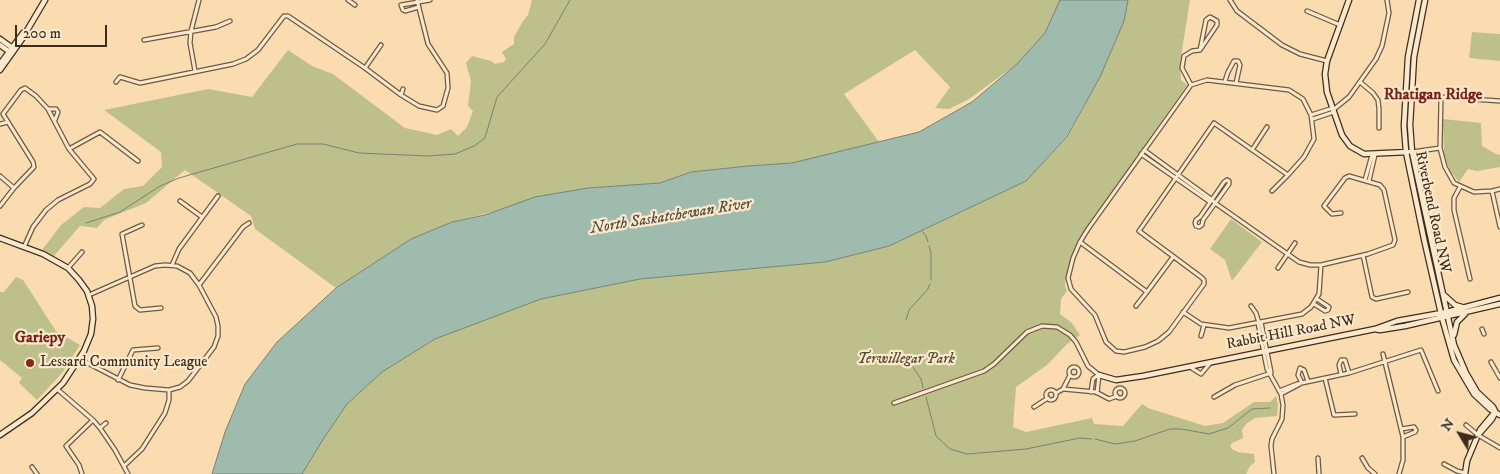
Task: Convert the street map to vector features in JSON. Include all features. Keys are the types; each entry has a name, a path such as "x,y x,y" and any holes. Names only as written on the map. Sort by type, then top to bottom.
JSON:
{"main road":[{"path":"0,70 44,0"},
{"path":"1349,0 1327,61 1325,81 1342,135 1347,144 1360,153 1373,155 1409,152"},
{"name":"Riverbend Road NW","path":"1419,0 1408,58 1404,126 1441,315 1454,360 1474,394 1498,414"},
{"name":"Riverbend Road NW","path":"1425,0 1414,57 1409,152 1454,345 1466,373 1477,392 1498,414"},
{"path":"0,39 12,51"},
{"path":"0,45 12,51"},
{"path":"0,64 12,51"},
{"path":"0,238 48,256 68,268 80,280 93,310 91,334 80,359 58,389 32,412 0,434"},
{"path":"1442,292 1455,305 1467,310 1457,322 1454,332 1454,345"},
{"name":"Rabbit Hill Road NW","path":"1467,310 1500,298"},
{"name":"Rabbit Hill Road NW","path":"1099,375 1108,379 1121,380 1265,350 1375,329 1388,329 1441,315 1500,304"},
{"path":"1465,473 1471,448 1480,430 1498,414"}],"street":[{"path":"195,71 190,43 199,0"},
{"path":"348,0 355,5"},
{"path":"116,82 120,77 140,83 233,64 246,59 258,50 284,16 288,16 365,68 401,95 419,106 437,110 443,106 448,88 447,73 428,44 418,3 430,0"},
{"path":"1230,0 1237,11 1282,45 1300,54 1327,61"},
{"path":"1312,117 1333,110 1343,103 1373,64 1382,46 1389,13 1386,0"},
{"path":"1307,11 1340,26"},
{"path":"1191,85 1182,68 1184,56 1192,51 1200,50 1218,25 1217,21 1210,17 1206,20 1200,50"},
{"path":"144,40 216,27 230,21"},
{"path":"365,68 381,45"},
{"path":"1225,82 1234,61 1238,61 1240,66 1236,83"},
{"path":"1272,191 1288,175 1304,157 1314,139 1312,117 1303,99 1288,90 1236,83 1207,80 1191,85 1080,242 1069,273 1069,286 1095,315 1106,342 1113,349 1124,352 1155,344 1169,332 1204,282 1201,277 1138,231 1214,123 1288,175"},
{"path":"1360,82 1378,100 1379,128"},
{"path":"0,206 35,166 8,122 2,116 21,90 25,88 32,92 48,110 70,149 93,176 93,181 50,206 33,227 24,246"},
{"path":"401,95 403,89"},
{"path":"1500,100 1441,97 1440,148 1445,167 1454,183 1474,192 1500,189"},
{"path":"48,110 58,110 55,120"},
{"path":"0,124 8,122"},
{"path":"1252,150 1267,127"},
{"path":"70,149 100,132 138,160"},
{"path":"1409,152 1440,148"},
{"path":"1144,150 1176,176"},
{"path":"1141,154 1302,263 1321,264 1363,255 1390,247 1394,242 1384,188 1380,185 1346,177 1326,203 1325,208 1331,213 1340,213"},
{"path":"1367,181 1373,155"},
{"path":"0,176 14,188"},
{"path":"1229,181 1229,184 1203,220 1202,225 1196,226 1196,220 1200,217 1210,200 1224,182 1229,181"},
{"path":"1460,187 1454,198 1454,210 1470,279"},
{"path":"1492,191 1500,227"},
{"path":"172,265 178,248 218,196"},
{"path":"180,201 202,216"},
{"path":"199,285 243,227 250,223"},
{"path":"142,225 122,234 129,277 137,309 161,308"},
{"path":"1080,242 1147,292"},
{"path":"1278,268 1295,244"},
{"path":"68,268 82,252"},
{"path":"1363,255 1373,298 1408,292"},
{"path":"1136,306 1173,257"},
{"path":"1183,312 1204,325 1232,328 1302,314 1317,299 1320,288 1321,264"},
{"path":"80,359 118,380 137,387 169,390 180,387 188,381 214,347 217,339 218,326 216,316 199,285 188,272 172,265 155,266 88,295"},
{"path":"1314,304 1325,311 1328,310 1329,306 1317,299"},
{"path":"1251,306 1256,313 1259,323 1267,369 1271,373 1280,392 1283,405 1282,416 1271,446 1274,474"},
{"path":"1201,336 1204,325"},
{"path":"894,403 984,371 994,364 1027,332 1042,326 1054,326 1068,333 1076,342 1088,366 1099,375"},
{"path":"1482,329 1484,334"},
{"path":"118,380 133,350 158,348"},
{"path":"1280,392 1298,386 1301,383 1348,373 1421,350 1438,391"},
{"path":"1383,354 1403,436 1403,460 1399,474"},
{"path":"1341,374 1340,360 1345,360 1348,373"},
{"name":"Rabbit Hill Road NW","path":"1190,366 1201,374 1212,362"},
{"path":"1491,362 1500,378"},
{"path":"1301,383 1298,375 1300,368 1304,370 1308,381"},
{"path":"1214,397 1235,385 1271,373"},
{"path":"1034,406 1048,398 1054,400 1056,393 1063,388 1070,375"},
{"path":"1091,392 1094,379 1099,375"},
{"path":"1097,393 1099,375"},
{"path":"1325,378 1334,415 1356,414"},
{"path":"1063,388 1097,393 1109,399 1117,396"},
{"path":"58,389 94,420 128,474"},
{"path":"124,466 142,449 165,413 169,404 169,390"},
{"path":"1048,398 1046,395 1049,391 1056,393"},
{"path":"82,474 79,465 66,446 94,420"},
{"path":"100,428 106,424"},
{"path":"1466,425 1478,435 1500,448"},
{"path":"1401,428 1414,427 1416,430 1403,436"},
{"path":"1318,458 1320,474"},
{"path":"1362,458 1368,468 1375,474"},
{"path":"1444,464 1465,473"},
{"path":"32,467 36,474"}],"green space":[{"path":"532,0 1060,0 1045,33 1017,64 969,99 949,109 935,108 950,87 915,50 844,94 879,142 792,163 691,172 661,183 588,188 452,222 411,239 336,288 255,229 251,216 185,170 146,203 104,220 97,228 80,226 54,256 42,250 61,225 84,207 100,208 124,189 143,186 162,167 161,152 104,110 208,89 252,97 288,50 312,66 333,74 405,128 437,135 451,129 458,136 467,127 473,111 468,106 471,81 466,63 472,56 491,61 495,64 504,62 506,59 502,52 514,44 514,37 528,15"},
{"name":"Terwillegar Park","path":"1128,0 1190,0 1180,63 1181,80 1187,85 1078,240 1066,276 1065,286 1067,291 1061,299 1060,314 1071,322 1080,335 1067,344 1047,365 1016,387 1013,427 1026,432 1092,418 1094,424 1123,426 1142,404 1148,408 1205,426 1223,423 1254,402 1270,402 1276,396 1278,404 1277,416 1255,418 1246,424 1242,430 1243,438 1232,443 1230,446 1238,452 1254,454 1255,462 1250,466 1246,474 302,474 347,404 382,372 435,339 541,299 640,279 825,262 889,246 1026,181 1068,137 1101,75 1124,21"},
{"path":"1472,32 1500,34 1500,61 1469,58"},
{"path":"1443,119 1481,123 1482,146 1500,155 1500,167 1477,171 1468,169 1459,182 1449,169 1444,154"},
{"path":"1231,219 1262,242 1232,281 1225,260 1210,249"},
{"path":"16,277 23,280 56,331 80,345 63,372 37,400 19,383 22,378 0,360 0,292 4,292"}],"water":[{"name":"North Saskatchewan River","path":"1060,0 1128,0 1124,21 1101,75 1067,137 1026,181 889,246 825,262 640,279 541,299 435,339 382,372 347,404 302,474 212,474 225,432 245,384 277,342 336,288 411,239 452,222 485,215 535,197 588,188 660,183 691,172 792,163 919,132 972,102 1017,64 1045,33"}],"waterway":[{"path":"86,223 120,212 160,186 179,178 297,144 323,144 359,153 428,156 455,154 474,146 485,138 497,97 545,44 570,0"},
{"path":"922,231 928,242"},
{"path":"929,246 931,253 931,280"},
{"path":"906,320 909,310 928,289 930,284"},
{"path":"913,367 921,379 923,388"},
{"path":"926,397 936,436 950,449 967,454 1026,449 1080,438 1092,439"},
{"path":"1095,439 1115,444 1135,441 1170,429 1209,434 1228,428 1252,409 1270,408"}],"place":[{"name":"Lessard Community League","path":"30,363"}],"district":[{"name":"Rhatigan Ridge","path":"1433,96"},
{"name":"Gariepy","path":"40,339"}]}
